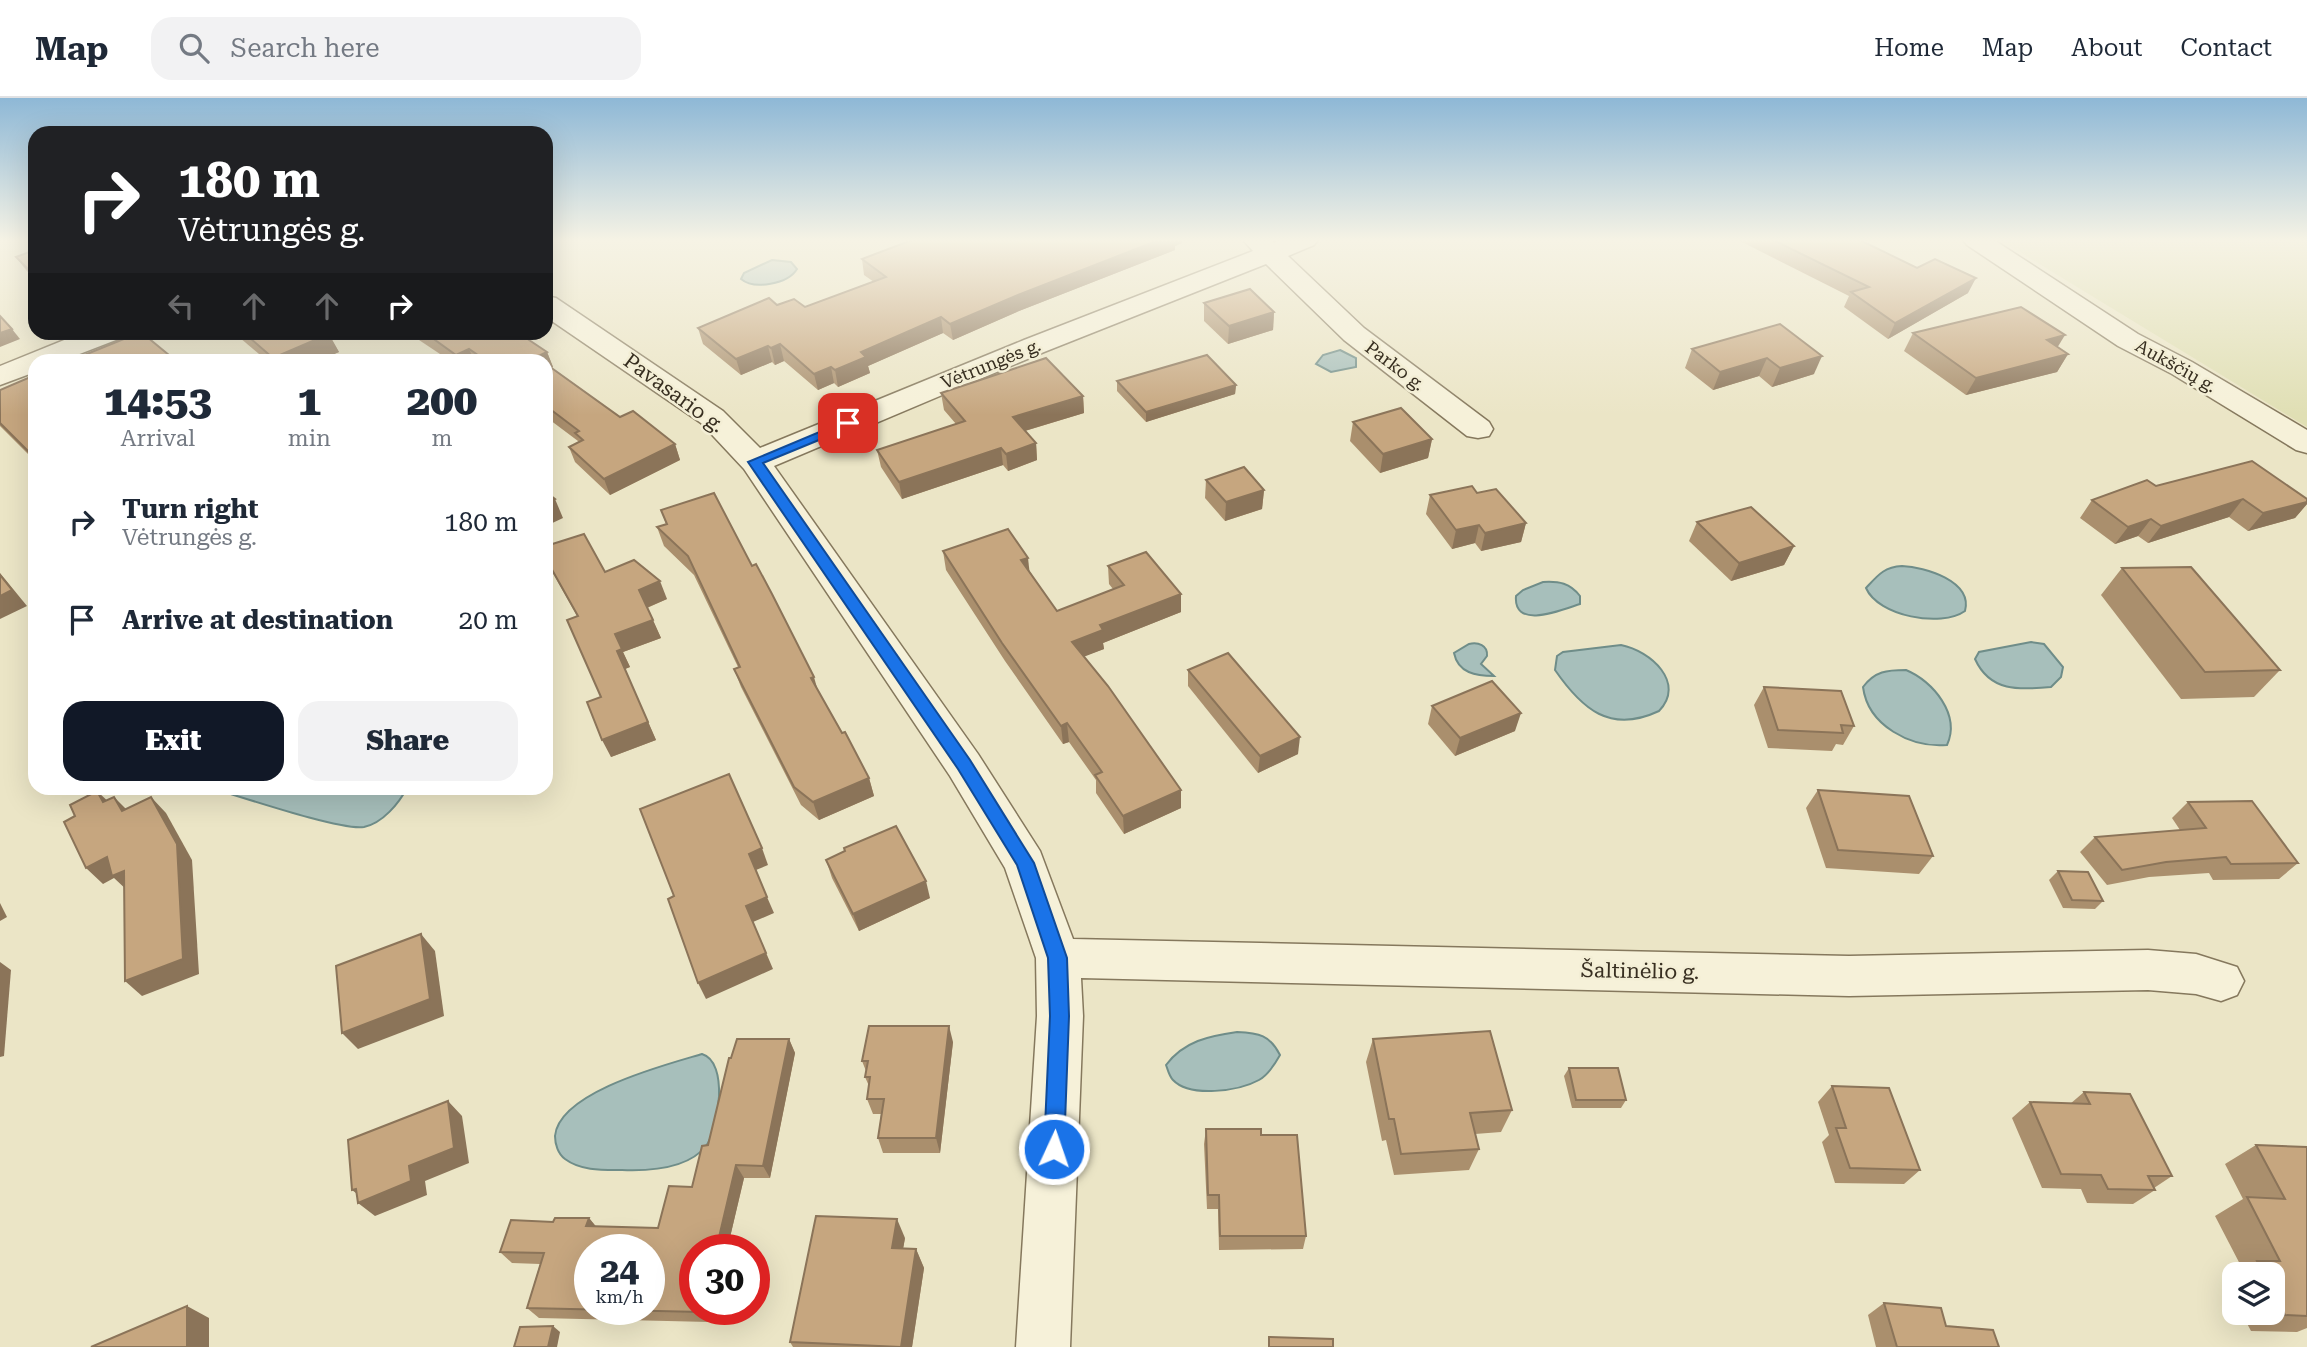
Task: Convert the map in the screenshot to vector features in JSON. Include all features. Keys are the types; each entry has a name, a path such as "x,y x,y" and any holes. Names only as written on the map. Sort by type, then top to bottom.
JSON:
{"street":[{"name":"Vėtrungės g.","path":"755,462 1034,346 1160,298"},
{"name":"Parko g.","path":"1316,298 1354,334 1478,429"},
{"name":"Aukščių g.","path":"2065,298 2128,340 2182,368 2307,443"},
{"name":"Pavasario g.","path":"553,309 712,417 755,462 860,612 1007,831 1025,863 1058,958 1060,1016 1043,1347"},
{"path":"55,354 91,340"},
{"path":"0,376 28,365"},
{"name":"Šaltinėlio g.","path":"1058,958 1849,976 2148,970 2184,972 2221,981"}],"green space":[{"path":"2096,298 2307,298 2307,427"}],"water":[{"path":"1340,350 1356,358 1356,367 1331,372 1316,364 1323,355"},
{"path":"1902,566 1923,569 1955,584 1966,600 1965,611 1941,619 1926,619 1883,606 1866,588 1886,570"},
{"path":"1543,582 1568,586 1580,596 1580,604 1541,615 1522,613 1517,607 1516,596 1523,590"},
{"path":"2031,642 2044,644 2063,667 2061,677 2051,687 2028,689 1997,683 1981,670 1975,659 1979,652"},
{"path":"1476,643 1484,647 1487,656 1481,664 1494,676 1474,674 1459,665 1454,653"},
{"path":"1621,645 1632,648 1653,661 1667,679 1669,690 1659,711 1626,720 1599,714 1576,696 1555,670 1557,656 1563,652"},
{"path":"1906,670 1926,682 1942,700 1950,722 1947,745 1919,743 1906,738 1893,732 1873,713 1863,687 1882,672"},
{"path":"234,795 403,795 390,812 364,827 313,819"},
{"path":"1237,1032 1263,1036 1280,1055 1262,1078 1227,1090 1202,1091 1181,1086 1172,1078 1166,1065 1181,1050 1207,1038"},
{"path":"702,1054 716,1069 719,1096 711,1137 698,1154 678,1164 655,1169 600,1170 571,1163 560,1154 555,1136 561,1120 574,1106 640,1073"}],"building":[{"path":"768,298 777,305 794,299 805,307 829,298 1010,298 950,324 941,317 861,352 866,357 835,370 831,367 814,374 780,344 736,359 698,328"},
{"path":"1219,298 1260,298 1274,312 1229,326 1204,303"},
{"path":"1860,298 1939,298 1895,323"},
{"path":"2021,307 2065,335 2047,340 2068,354 1976,378 1913,333"},
{"path":"0,316 12,329 0,333"},
{"path":"1780,324 1822,356 1780,368 1767,358 1720,372 1692,349"},
{"path":"121,340 151,340 168,354 87,354"},
{"path":"252,340 315,340 282,354 268,354"},
{"path":"435,340 529,340 547,352 476,354 469,349 455,354"},
{"path":"1207,355 1236,385 1146,412 1117,381"},
{"path":"1046,358 1083,396 1013,417 1036,443 1006,454 1001,448 899,482 877,450 965,421 941,393"},
{"path":"553,369 620,417 633,411 675,444 604,479 569,447 583,440 575,433 579,431 553,411"},
{"path":"28,378 28,451 0,423 0,390"},
{"path":"1401,408 1432,439 1383,454 1353,422"},
{"path":"2252,461 2307,499 2307,502 2263,513 2243,499 2161,526 2151,519 2128,527 2092,500 2147,480 2156,486"},
{"path":"1244,467 1264,490 1226,502 1206,480"},
{"path":"1472,486 1477,493 1496,489 1526,523 1485,533 1479,525 1456,530 1430,495"},
{"path":"714,493 752,566 756,564 772,594 814,677 811,678 842,733 845,732 869,778 813,802 794,787 734,669 740,667 688,556 657,527 667,524 661,510"},
{"path":"1751,507 1794,546 1739,563 1697,522"},
{"path":"1008,529 1028,558 1021,560 1057,611 1124,585 1108,566 1146,552 1181,594 1100,625 1103,630 1072,642 1108,686 1181,790 1123,816 1095,775 1102,772 1067,723 1061,726 1002,643 943,551"},
{"path":"584,534 605,572 634,560 660,581 639,590 653,620 615,634 622,649 617,651 648,722 602,740 587,702 601,697 567,620 578,616 553,571 553,544"},
{"path":"2191,567 2280,670 2205,672 2122,568"},
{"path":"0,575 12,590 0,596"},
{"path":"1228,653 1300,737 1260,756 1188,670"},
{"path":"1492,681 1521,713 1460,738 1432,706"},
{"path":"1764,687 1841,691 1854,726 1841,725 1843,733 1778,730"},
{"path":"729,774 762,848 749,854 767,897 746,906 766,953 698,983 668,899 674,896 640,809"},
{"path":"1818,790 1909,796 1933,856 1838,850"},
{"path":"89,795 99,795 103,802 114,797 122,811 151,797 177,844 183,959 125,981 124,871 112,876 107,857 86,868 64,822 75,816 70,805"},
{"path":"2252,801 2298,863 2231,864 2226,857 2166,862 2122,870 2095,837 2206,828 2188,802"},
{"path":"896,826 926,881 853,914 826,860 845,851 844,848"},
{"path":"2058,871 2088,872 2103,901 2072,900"},
{"path":"421,934 430,999 342,1033 336,966"},
{"path":"869,1026 949,1026 936,1138 878,1138 884,1099 867,1099 870,1077 865,1077 868,1061 862,1061"},
{"path":"1490,1031 1512,1110 1470,1113 1479,1149 1401,1154 1394,1119 1389,1119 1373,1039"},
{"path":"737,1039 789,1039 763,1166 736,1165 720,1234 679,1234 679,1311 665,1311 665,1234 574,1234 574,1309 527,1308 544,1253 500,1252 511,1220 553,1222 555,1218 589,1218 586,1226 658,1228 669,1186 692,1187 702,1146 708,1145 729,1058"},
{"path":"1569,1068 1618,1068 1626,1100 1576,1100"},
{"path":"1832,1086 1889,1088 1920,1170 1850,1168 1836,1128 1846,1128"},
{"path":"2084,1092 2130,1094 2172,1176 2148,1176 2155,1190 2108,1189 2101,1175 2061,1174 2030,1102 2090,1104"},
{"path":"448,1101 454,1148 409,1166 411,1181 358,1203 356,1189 352,1190 348,1140"},
{"path":"1206,1129 1261,1129 1261,1135 1297,1135 1306,1236 1220,1236 1219,1195 1208,1195"},
{"path":"2256,1145 2307,1147 2307,1316 2285,1315 2285,1262 2257,1261 2280,1261 2247,1197 2285,1199"},
{"path":"816,1216 897,1219 892,1248 916,1249 901,1347 790,1342"},
{"path":"1884,1303 1941,1308 1946,1326 1993,1330 1999,1347 1897,1347"},
{"path":"187,1306 187,1347 91,1347"},
{"path":"553,1326 548,1347 514,1347 520,1327"},
{"path":"1269,1337 1333,1339 1333,1347 1269,1347"}],"route":[{"path":"848,423 755,462 964,765 1025,863 1058,958 1060,1016 1054,1149"}]}
